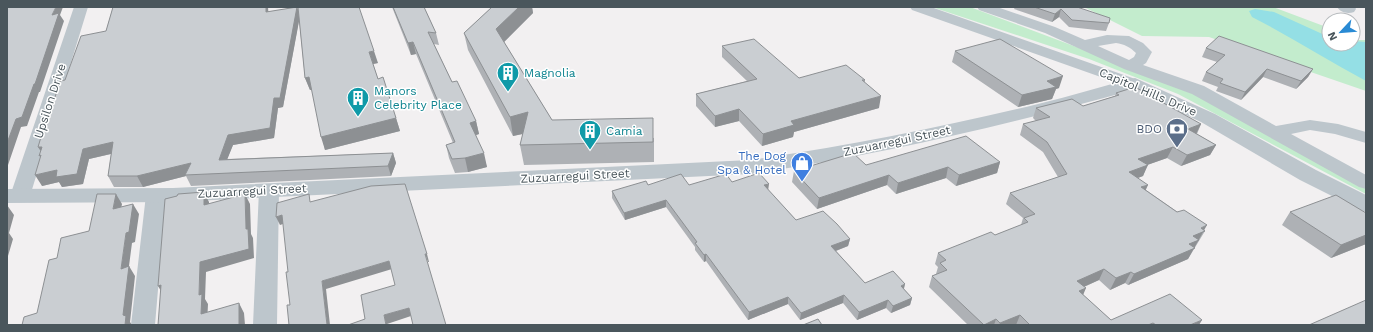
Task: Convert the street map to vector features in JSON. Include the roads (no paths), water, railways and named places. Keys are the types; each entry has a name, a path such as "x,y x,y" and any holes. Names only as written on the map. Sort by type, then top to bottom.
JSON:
{"street":[{"name":"Upsilon Drive","path":"13,196 81,7"},
{"name":"Capitol Hills Drive","path":"917,7 1087,66 1132,75 1308,175 1366,204"},
{"path":"985,7 1050,30 1084,46 1132,75 1198,90 1366,183"},
{"path":"1084,46 1097,41 1112,38 1135,43 1144,52 1132,75"},
{"name":"Zuzuarregui Street","path":"13,196 156,195 750,167 819,157 902,141 1042,109 1132,75"},
{"path":"1273,132 1310,125 1338,129 1366,138"},
{"path":"265,325 269,190"},
{"path":"143,325 156,195"}],"water":[{"path":"1255,9 1274,12 1321,33 1321,52 1361,52 1361,42 1366,42 1366,81 1252,17 1249,11"}],"place":[{"name":"Magnolia","path":"508,92"},
{"name":"Manors Celebrity Place","path":"358,118"},
{"name":"BDO","path":"1177,148"},
{"name":"Camia","path":"590,150"},
{"name":"The Dog Spa & Hotel","path":"802,182"}]}
